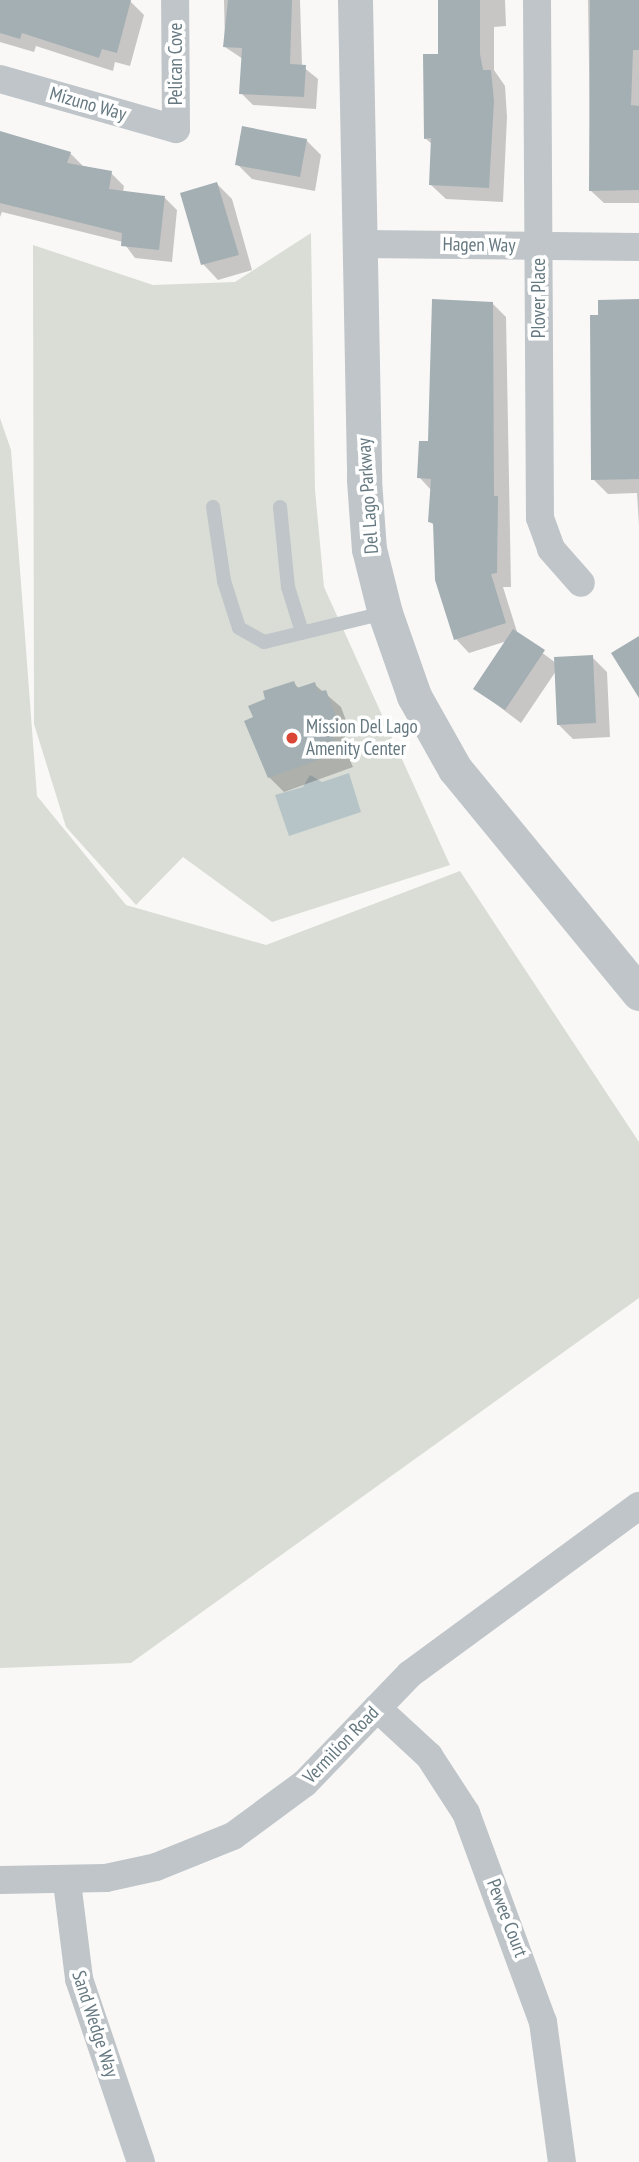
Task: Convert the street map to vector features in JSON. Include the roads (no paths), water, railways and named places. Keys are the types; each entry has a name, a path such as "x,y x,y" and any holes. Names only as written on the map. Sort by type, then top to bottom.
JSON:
{"street":[{"name":"Pelican Cove","path":"175,0 176,129"},
{"name":"Del Lago Parkway","path":"355,0 364,480 369,549 385,613 414,696 455,769 639,993"},
{"name":"Plover Place","path":"537,0 541,518 551,549 581,583"},
{"name":"Mizuno Way","path":"0,79 176,129"},
{"name":"Hagen Way","path":"360,244 639,247"},
{"name":"Vermilion Road","path":"0,1881 67,1882 156,1867 233,1836 305,1783 410,1674 639,1506"},
{"name":"Pewee Court","path":"377,1708 429,1756 466,1813 543,2022 562,2162"},
{"name":"Sand Wedge Way","path":"67,1882 79,1979 141,2162"}],"lane":[{"path":"214,507 224,581 239,628 264,642 385,613"},
{"path":"280,507 288,587 302,632"}],"place":[{"name":"Mission Del Lago Amenity Center","path":"292,738"}]}
